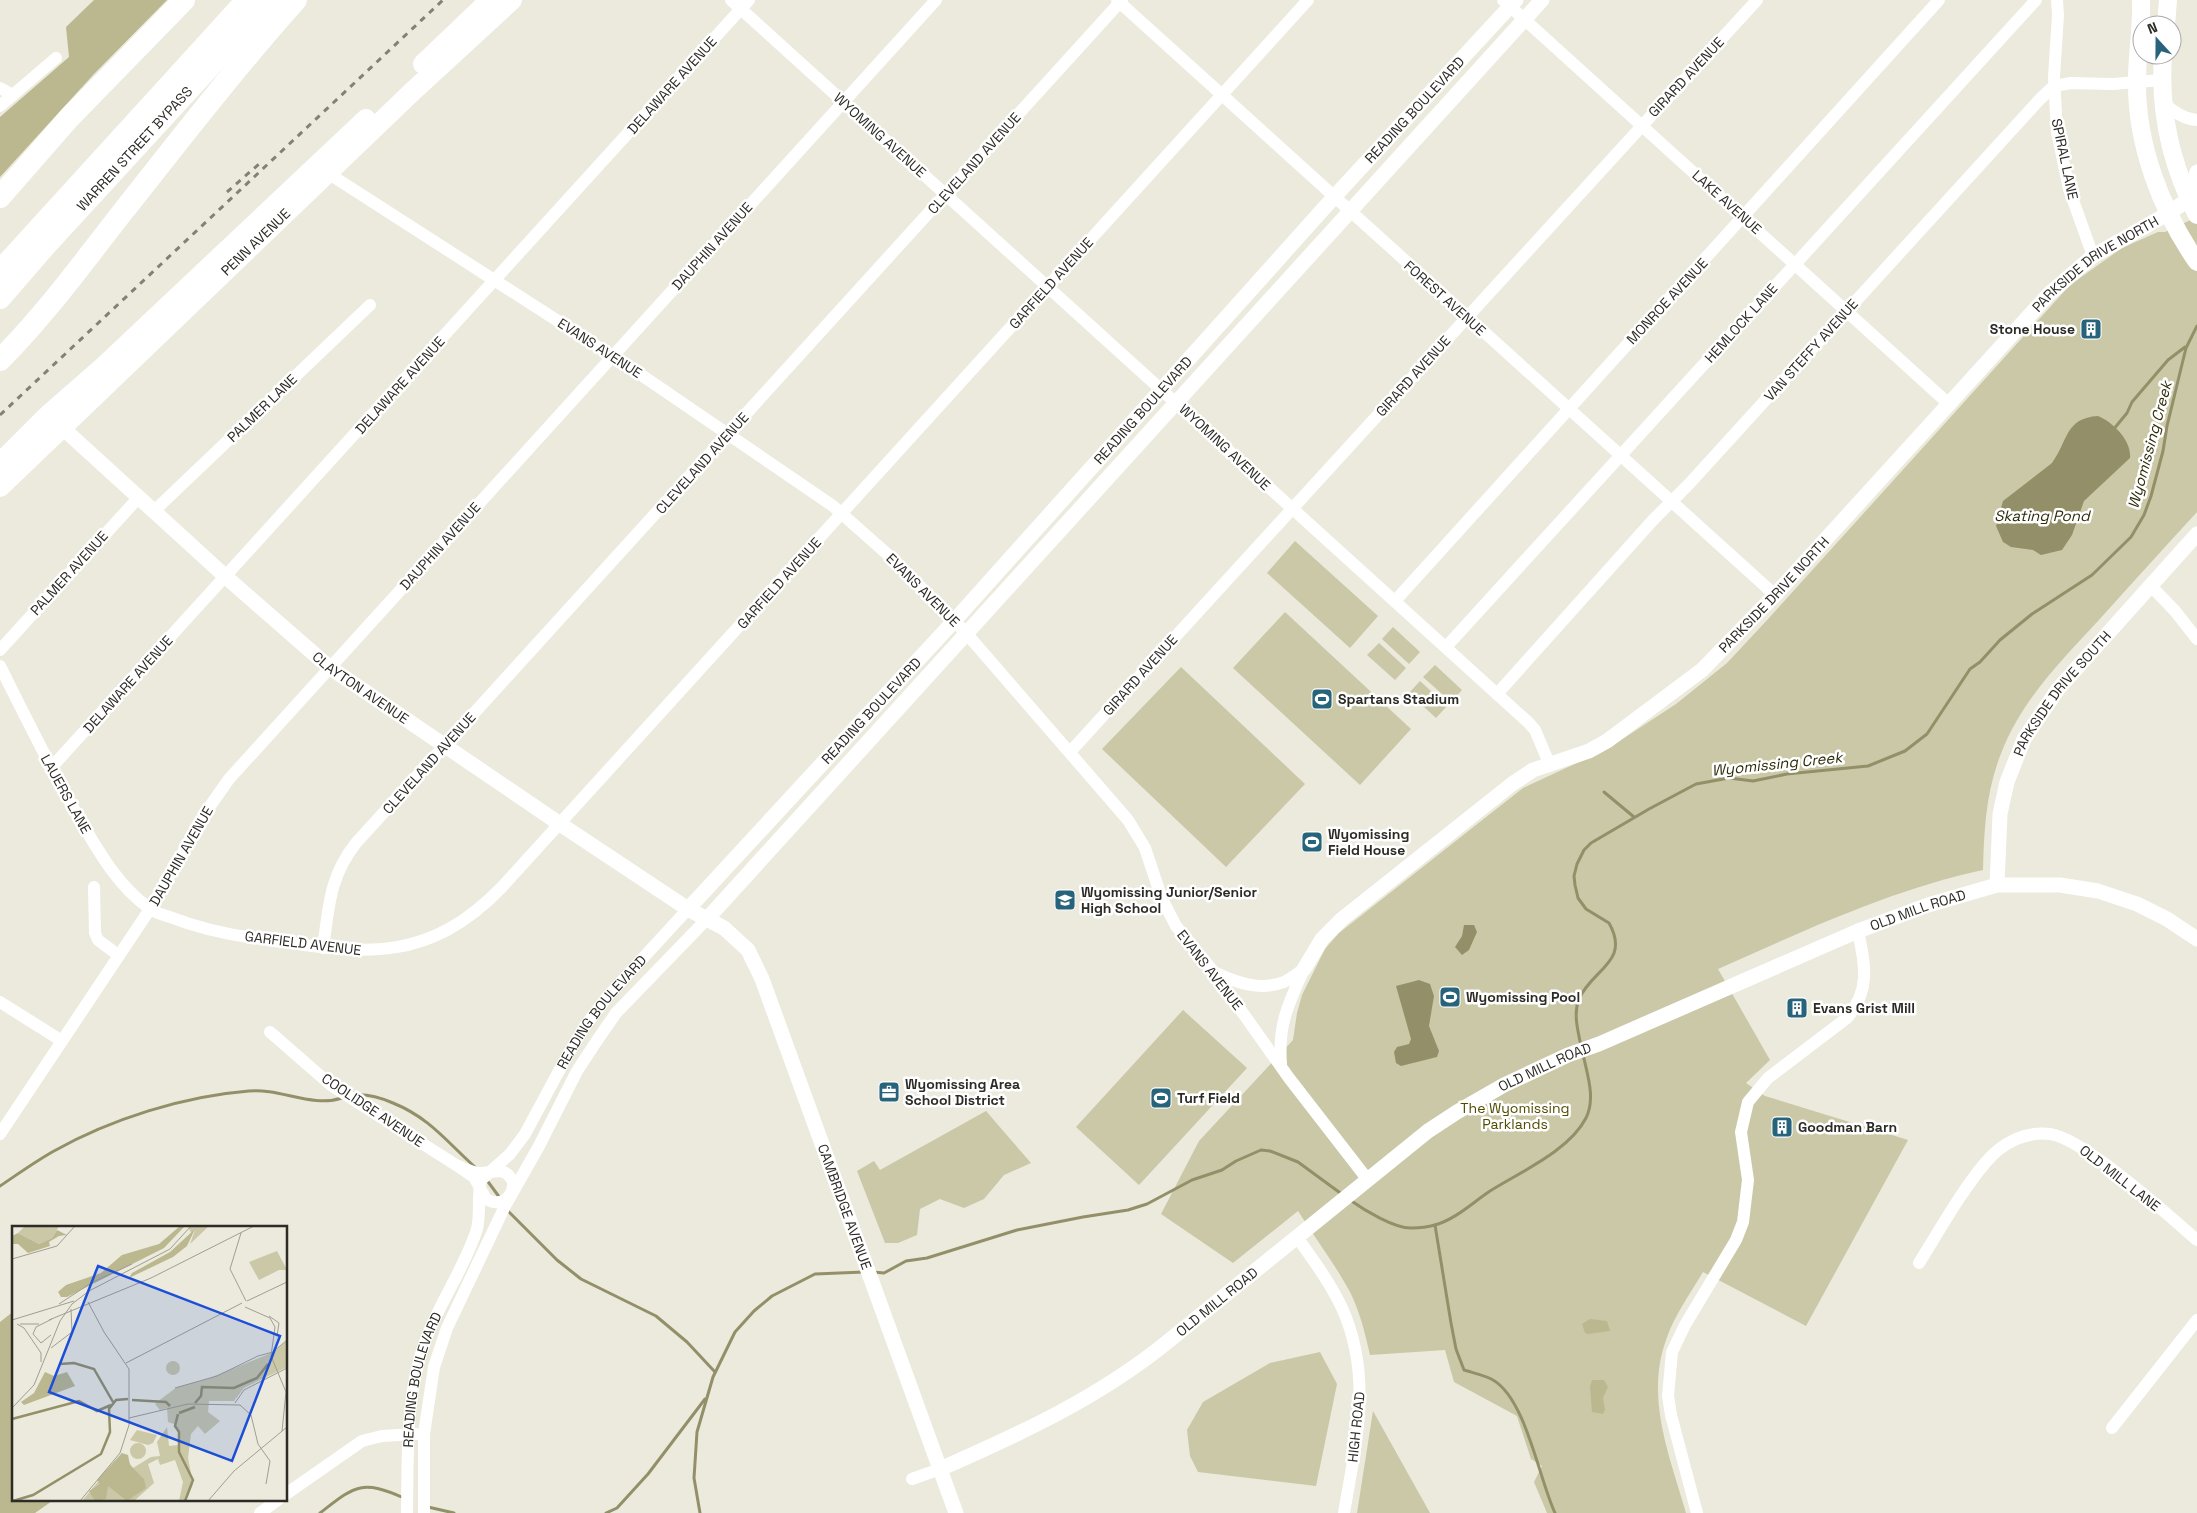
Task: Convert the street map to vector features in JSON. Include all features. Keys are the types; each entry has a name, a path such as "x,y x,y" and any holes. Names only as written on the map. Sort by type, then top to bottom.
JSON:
{"highway":[{"path":"0,197 68,118 184,0"},
{"name":"WARREN STREET BYPASS","path":"0,271 79,182 247,0"},
{"name":"WARREN STREET BYPASS","path":"0,298 45,246 271,0"},
{"path":"0,360 29,330 263,36 296,0"}],"main road":[{"name":"PENN AVENUE","path":"323,169 490,0"},
{"name":"PENN AVENUE","path":"0,487 104,366 512,0"},
{"path":"2141,0 2137,81 2144,146 2169,213 2184,243 2197,262"},
{"path":"2167,15 2168,0"},
{"path":"2162,65 2161,80 2167,138 2173,160 2197,216"},
{"name":"PENN AVENUE","path":"0,463 55,421"}],"street":[{"name":"WYOMING AVENUE","path":"731,0 745,5 843,102 1497,694 1535,730 1549,763"},
{"name":"DAUPHIN AVENUE","path":"2,1126 62,1041 150,909 217,795 329,667 936,0"},
{"name":"GARFIELD AVENUE","path":"150,909 209,931 324,948 376,951 402,947 439,935 465,920 488,902 1308,0"},
{"name":"READING BOULEVARD","path":"424,1513 424,1434 434,1367 446,1328 511,1194 577,1071 616,1013 707,918 1542,0"},
{"name":"GIRARD AVENUE","path":"1070,752 1757,0"},
{"name":"MONROE AVENUE","path":"1395,601 1744,218 1938,0"},
{"name":"HEMLOCK LANE","path":"1446,647 2036,0"},
{"name":"SPIRAL LANE","path":"2057,0 2058,15 2054,86 2057,132 2065,174 2093,256"},
{"name":"FOREST AVENUE","path":"1120,1 1222,96 1775,596"},
{"name":"CLEVELAND AVENUE","path":"324,948 331,892 338,868 356,843 1120,1"},
{"name":"READING BOULEVARD","path":"407,1513 408,1435 418,1361 426,1339 468,1252 480,1214 480,1188 482,1180 489,1171 510,1154 525,1134 585,1026 608,996 954,621 1510,2"},
{"name":"LAKE AVENUE","path":"1510,2 1525,20 1950,405"},
{"name":"DELAWARE AVENUE","path":"50,769 745,5"},
{"path":"0,106 56,58"},
{"path":"2054,86 2071,83 2113,84 2161,80"},
{"name":"VAN STEFFY AVENUE","path":"1497,694 2028,112 2054,86"},
{"path":"0,88 13,95"},
{"path":"2163,102 2175,113 2188,119 2197,120"},
{"name":"EVANS AVENUE","path":"323,169 612,356 728,434 842,514 894,560 966,633 1128,820 1139,836 1169,913 1186,940 1213,971 1368,1180"},
{"path":"2189,199 2197,172"},
{"name":"PARKSIDE DRIVE NORTH","path":"1281,1064 1280,1037 1283,1017 1304,969 1322,939 1342,919 1512,784 1533,770 1589,751 1607,741 1674,693 1721,653 1775,596 2049,294 2078,266 2169,213 2189,199"},
{"name":"PALMER LANE","path":"154,511 370,305"},
{"name":"CLAYTON AVENUE","path":"55,421 226,577 329,667 688,909 707,918"},
{"name":"PALMER AVENUE","path":"0,650 139,497"},
{"name":"PARKSIDE DRIVE SOUTH","path":"1997,885 2000,814 2008,782 2024,739 2058,689 2197,534"},
{"path":"2151,586 2175,611 2197,639"},
{"name":"LAUERS LANE","path":"0,666 50,769 102,857 118,878 150,909"},
{"name":"OLD MILL ROAD","path":"940,1468 1035,1426 1112,1382 1152,1354 1413,1142 1457,1112 1504,1085 1572,1054 1858,931 1928,905 1997,885 2060,885 2098,891 2137,904 2160,915 2197,939"},
{"path":"94,887 95,933 98,940 118,955"},
{"name":"CAMBRIDGE AVENUE","path":"707,918 736,938 748,950 756,964 956,1513"},
{"path":"1697,1513 1670,1415 1668,1396 1672,1352 1685,1325 1736,1240 1743,1222 1748,1180 1741,1132 1748,1102 1768,1078 1847,1018 1858,1006 1864,975 1858,931"},
{"name":"PARKSIDE DRIVE NORTH","path":"1213,971 1235,983 1258,986 1284,982 1304,969"},
{"path":"0,1003 62,1041"},
{"name":"COOLIDGE AVENUE","path":"270,1032 332,1086 474,1177 486,1199 494,1203 504,1201 511,1194 513,1182 508,1174 498,1170 471,1171 456,1165"},
{"name":"OLD MILL LANE","path":"1919,1263 1986,1162 2003,1146 2019,1137 2050,1134 2077,1144 2137,1190 2197,1240"},
{"name":"HIGH ROAD","path":"1298,1237 1328,1281 1342,1307 1350,1329 1358,1365 1360,1414 1344,1513"},
{"path":"2112,1428 2197,1320"},
{"path":"288,1493 362,1441 382,1436 424,1434"},
{"path":"912,1479 940,1468"},
{"path":"260,1513 278,1500"}],"green space":[{"name":"The Wyomissing Parklands","path":"2197,217 2197,512 2057,666 2020,715 2010,732 1992,780 1985,825 1983,870 1948,878 1881,900 1815,926 1718,969 1770,1060 1746,1083 1765,1096 1908,1140 1806,1326 1703,1272 1683,1305 1673,1322 1666,1340 1660,1362 1658,1384 1662,1427 1686,1513 1547,1513 1534,1482 1542,1466 1531,1459 1517,1416 1454,1382 1445,1350 1370,1355 1359,1315 1350,1292 1298,1211 1233,1263 1161,1214 1199,1141 1293,1040 1302,995 1325,949 1339,933 1523,788 1609,748 1676,704 1727,663 2070,285 2122,248 2158,232 2165,232"},
{"path":"1295,541 1378,616 1350,648 1267,573"},
{"name":"Spartans Stadium","path":"1285,612 1411,729 1360,785 1233,668"},
{"path":"1393,627 1420,652 1409,664 1382,639"},
{"path":"1379,643 1406,668 1395,680 1367,655"},
{"path":"1435,665 1462,690 1451,702 1423,677"},
{"path":"1181,667 1305,784 1226,867 1102,749"},
{"path":"1420,681 1447,706 1436,718 1409,693"},
{"name":"Turf Field","path":"1183,1010 1247,1068 1139,1185 1076,1127"},
{"path":"986,1111 1031,1163 1004,1175 984,1199 964,1208 940,1199 920,1209 917,1235 898,1243 885,1243 857,1171 874,1161 880,1170"},
{"path":"1320,1352 1337,1384 1316,1486 1198,1472 1190,1456 1187,1430 1203,1402 1270,1363"},
{"path":"1373,1411 1430,1513 1357,1513"}],"shaded area":[{"path":"94,0 167,0 94,74 0,177 0,117 69,57 66,27"},
{"path":"12,1313 12,1500 54,1500 35,1513 0,1513 0,1322"},
{"path":"1590,1319 1607,1321 1610,1331 1585,1333 1582,1324"},
{"path":"1592,1380 1604,1380 1608,1387 1603,1398 1605,1410 1603,1414 1592,1412 1590,1387"}],"water":[{"name":"Skating Pond","path":"2098,416 2115,427 2125,439 2130,452 2130,458 2084,501 2072,535 2062,550 2041,555 2033,550 2011,547 2003,542 1996,526 2003,501 2052,463 2073,426 2079,421"},
{"path":"1464,925 1474,925 1477,932 1469,950 1462,955 1455,947 1462,936"},
{"path":"1419,980 1430,984 1434,996 1429,1026 1439,1051 1437,1057 1401,1066 1396,1063 1394,1052 1397,1047 1409,1044 1411,1039 1396,986"}],"waterway":[{"name":"Wyomissing Creek","path":"1581,1046 1576,1017 1579,999 1592,980 1613,956 1615,947 1615,936 1609,923 1586,909 1578,898 1574,876 1577,864 1584,850 1591,843 1696,784 1729,778 1753,781 1787,774 1868,766 1905,751 1927,734 1970,669 1980,662 2000,640 2032,614 2092,575 2131,537 2144,515 2151,496 2186,348 2197,326"},
{"path":"2113,430 2127,413 2132,402 2168,360 2185,347"},
{"path":"1604,792 1634,817"},
{"name":"Wyomissing Creek","path":"1350,1200 1380,1218 1405,1227 1432,1226 1457,1215 1490,1191 1556,1151 1578,1130 1586,1118 1590,1102 1590,1086 1583,1054"},
{"path":"0,1186 76,1139 124,1119 174,1104 199,1098 249,1091 272,1092 319,1101 342,1098"},
{"path":"356,1095 370,1096 406,1109 428,1123 475,1167"},
{"path":"873,1272 884,1273 906,1261 927,1258 1017,1230 1128,1210 1147,1204 1192,1180 1222,1170 1236,1161 1261,1150 1270,1151 1298,1162 1343,1195"},
{"path":"486,1179 500,1198"},
{"path":"507,1210 557,1260 581,1279 656,1316 687,1342 715,1372"},
{"name":"Wyomissing Creek","path":"1435,1225 1456,1349 1464,1370 1493,1380 1504,1390 1514,1404 1523,1421 1555,1513"},
{"path":"700,1513 694,1478 697,1432 713,1377 735,1332 754,1311 772,1296 815,1274 864,1272"},
{"path":"606,1513 617,1508 648,1474 705,1399"},
{"path":"320,1513 351,1491 359,1488 378,1489 404,1498"},
{"path":"428,1507 454,1513"}],"railway":[{"path":"0,415 443,0"},
{"path":"227,192 259,164"}],"place":[{"name":"Stone House","path":"2091,329"},
{"name":"Spartans Stadium","path":"1322,699"},
{"name":"Wyomissing Field House","path":"1312,842"},
{"name":"Wyomissing Junior/Senior High School","path":"1065,900"},
{"name":"Wyomissing Pool","path":"1450,997"},
{"name":"Evans Grist Mill","path":"1797,1008"},
{"name":"Wyomissing Area School District","path":"889,1092"},
{"name":"Turf Field","path":"1161,1098"},
{"name":"Goodman Barn","path":"1782,1127"}]}
